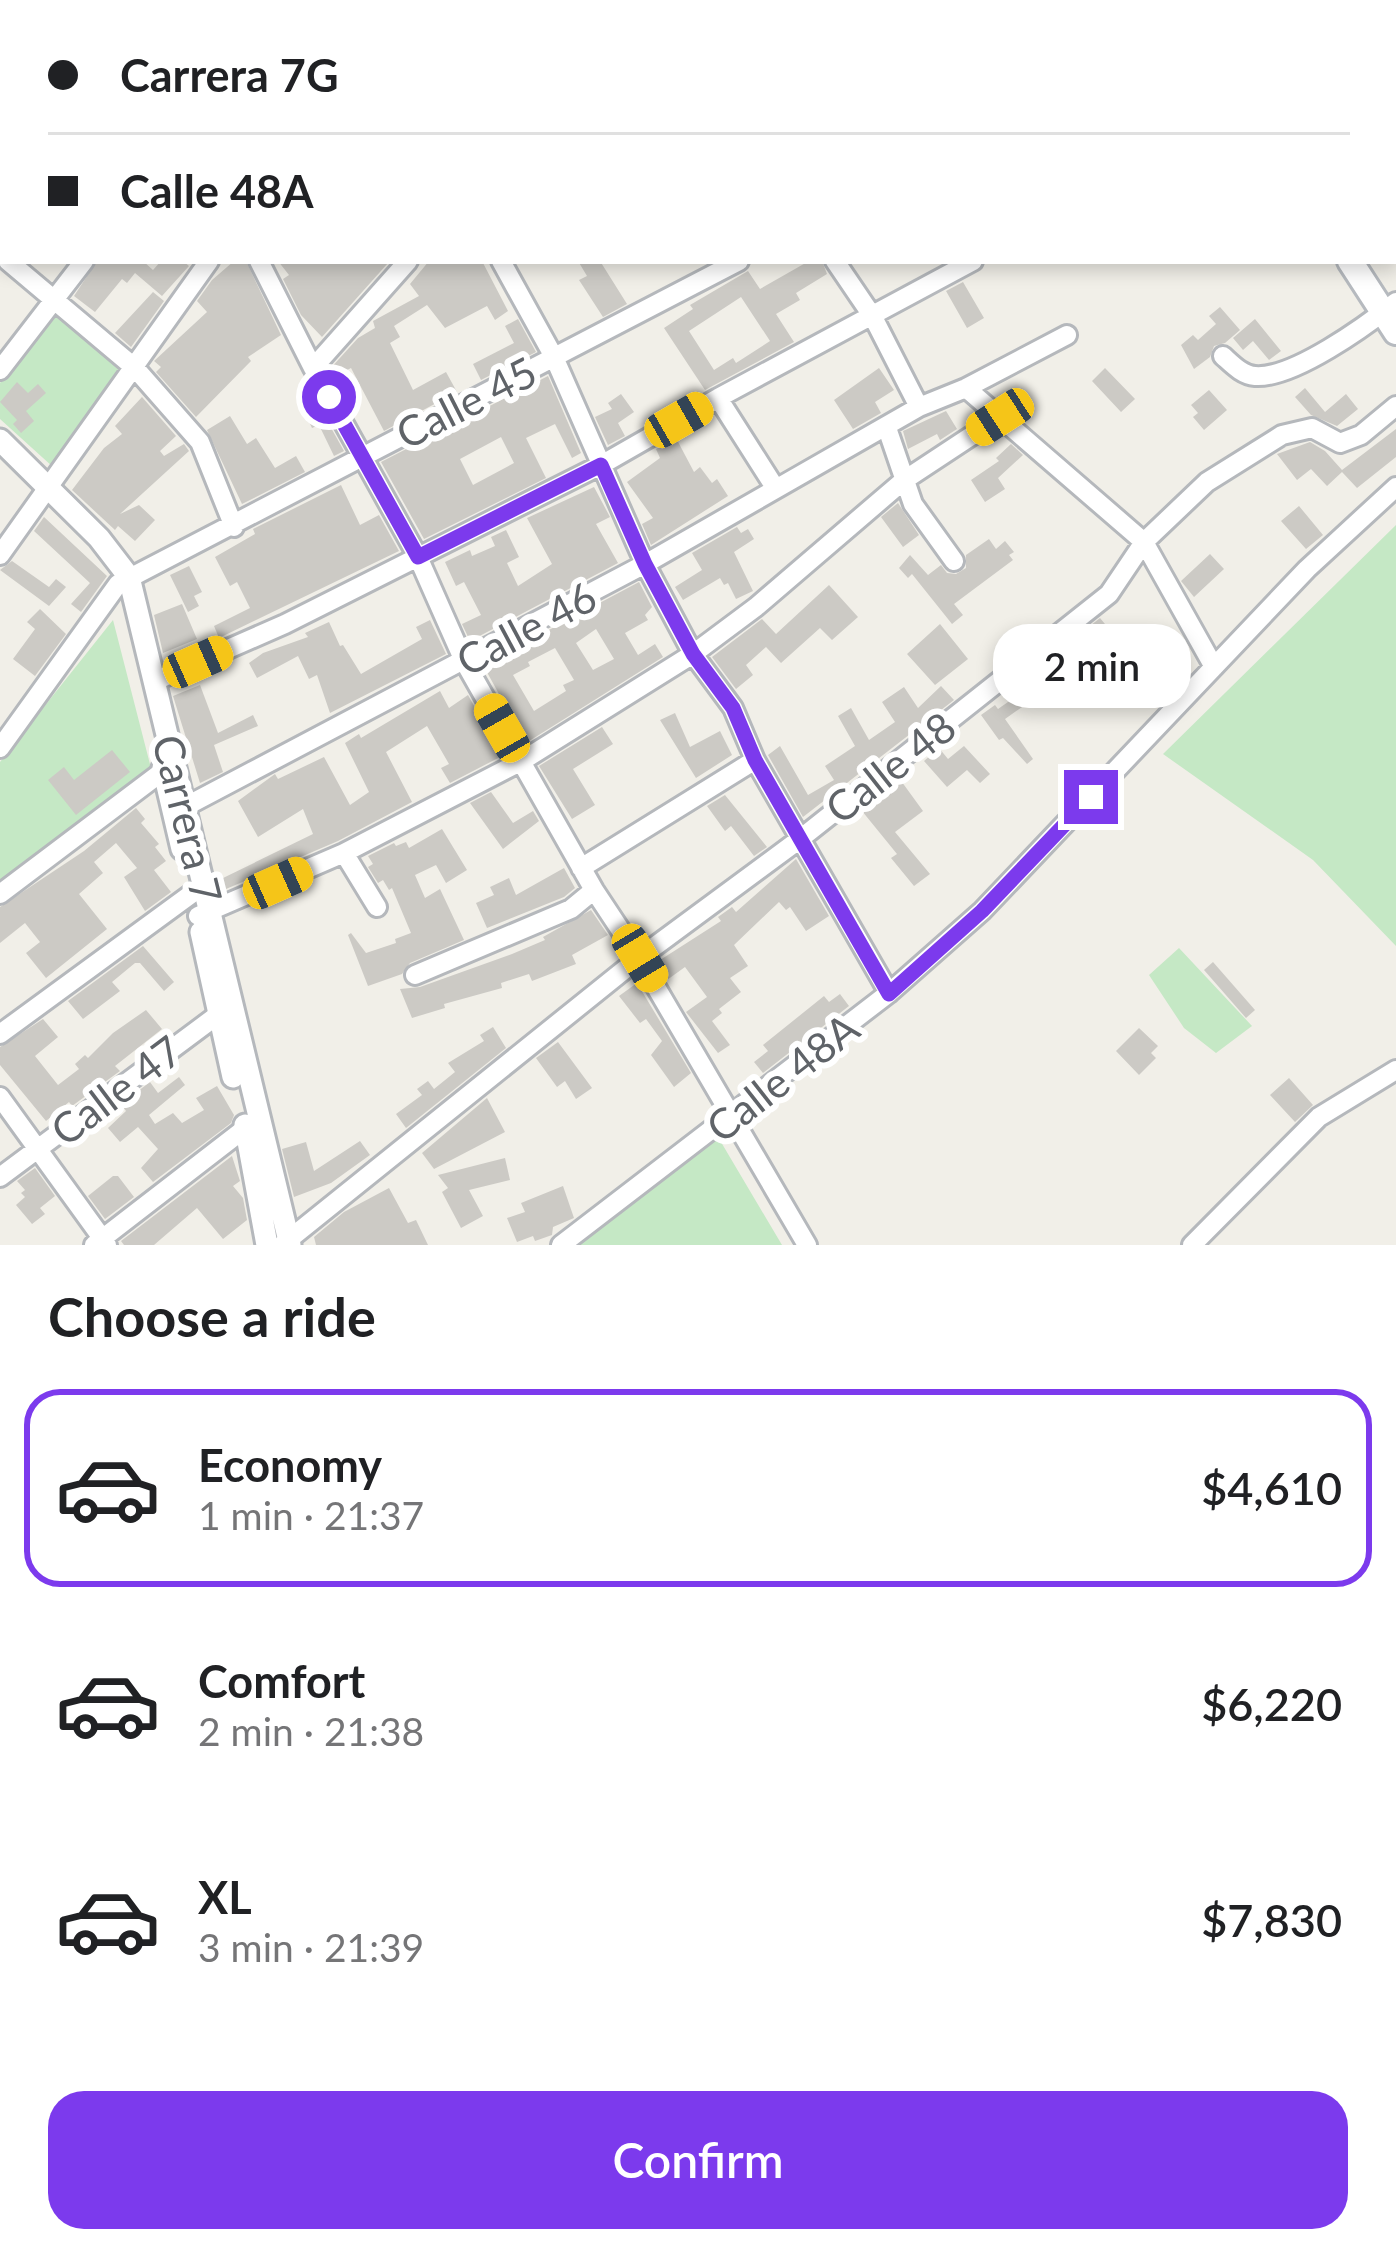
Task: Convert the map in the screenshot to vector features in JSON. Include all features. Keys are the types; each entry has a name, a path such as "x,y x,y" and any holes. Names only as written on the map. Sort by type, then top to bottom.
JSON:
{"main road":[{"path":"1353,264 1391,316"}],"street":[{"path":"11,264 136,368 200,442 234,526"},
{"path":"0,370 82,264"},
{"path":"0,555 207,264"},
{"path":"261,264 418,557 464,661 581,868 640,958 807,1245"},
{"path":"313,368 405,264"},
{"path":"503,264 554,357 645,564 693,654 733,708 755,760 889,994"},
{"name":"Calle 45","path":"123,580 733,264"},
{"path":"837,264 873,317 919,407"},
{"path":"155,682 285,624 601,465 968,264"},
{"path":"1223,356 1243,372 1264,375 1320,355 1391,316"},
{"name":"Calle 46","path":"179,810 645,564 919,407 1067,335"},
{"path":"966,388 1144,542 1214,667"},
{"path":"718,398 776,489"},
{"name":"Calle 48","path":"282,1244 640,958 800,839 1109,594 1144,542 1208,482 1282,435 1312,428 1340,442 1361,435 1396,406"},
{"path":"0,1034 202,903 344,853 521,761 693,654 903,481 1000,417"},
{"path":"887,428 913,504 954,561"},
{"name":"Carrera 7","path":"0,440 88,547 123,580 155,682 169,766"},
{"name":"Carrera 7","path":"0,460 45,494"},
{"name":"Calle 48A","path":"560,1245 889,994 982,911 1307,569 1396,487"},
{"path":"3,738 123,580"},
{"name":"Carrera 7","path":"123,580 282,1244"},
{"path":"581,868 755,760"},
{"path":"0,893 169,766"},
{"path":"344,853 377,907"},
{"path":"416,975 571,909 594,890"},
{"name":"Calle 47","path":"0,1177 225,1010"},
{"path":"1192,1245 1318,1117 1396,1070"},
{"path":"0,1097 101,1243 251,1123"}],"green space":[{"path":"52,306 123,368 53,467 0,419 0,383"},
{"path":"1396,525 1396,946 1313,860 1163,754"},
{"path":"113,620 152,772 0,890 0,762"},
{"path":"1179,948 1252,1026 1216,1053 1184,1028 1149,975"},
{"path":"718,1137 782,1245 579,1245"}],"building":[{"path":"95,264 146,264 153,270 158,264 189,266 162,296 135,273 127,283 122,279 95,312 74,296"},
{"path":"231,264 247,264 281,335 248,357 251,361 196,417 156,372 161,367 154,361 207,312 197,301"},
{"path":"280,264 387,264 322,337 301,315 283,279 289,275"},
{"path":"427,264 484,264 508,311 495,320 487,306 445,328 427,305 394,326 400,337 390,343 413,390 446,372 457,392 384,431 351,368 334,377 329,370 358,338 375,328 373,321 419,296 410,284"},
{"path":"580,264 602,264 627,304 603,317 579,280 587,276"},
{"path":"804,264 823,264 827,274 796,293 800,300 776,314 794,342 705,390 664,328 693,309 690,305 748,271 760,289","holes":["741,297 770,341 736,363 733,358 714,370 689,331"]},
{"path":"963,282 984,318 967,328 946,291"},
{"path":"153,292 164,301 131,347 115,333"},
{"path":"1220,307 1240,330 1214,346 1210,357 1194,369 1181,345 1193,335 1198,340 1216,324 1209,316"},
{"path":"518,319 536,352 481,380 473,364 514,343 505,326"},
{"path":"1255,319 1281,351 1269,360 1253,341 1243,350 1233,338"},
{"path":"879,368 894,390 875,402 881,413 853,429 834,400"},
{"path":"1105,368 1135,399 1121,412 1092,381"},
{"path":"548,376 581,453 572,458 555,424 526,438 546,478 424,539 381,462","holes":["501,437 514,463 473,485 460,459"]},
{"path":"17,382 28,393 38,384 46,393 26,411 34,421 21,433 13,424 17,420 0,402"},
{"path":"1305,388 1325,412 1346,394 1358,409 1337,426 1311,415 1295,397"},
{"path":"1209,390 1227,410 1204,430 1193,417 1198,413 1191,405"},
{"path":"311,392 344,451 334,456 319,425 312,428 298,399"},
{"path":"621,394 634,412 618,423 625,436 608,445 595,417 612,409 608,403"},
{"path":"142,397 176,436 160,451 164,456 184,444 189,451 120,514 139,505 155,520 135,541 118,526 115,530 72,490 104,448 122,434 115,426"},
{"path":"946,411 957,429 940,440 937,434 908,449 903,431"},
{"path":"230,416 247,444 256,438 275,468 296,456 305,472 242,504 207,430"},
{"path":"1396,429 1396,457 1357,488 1342,472 1327,486 1311,469 1297,480 1277,454 1310,442 1342,470"},
{"path":"676,438 694,472 700,467 712,483 717,479 728,496 651,545 642,524 653,518 627,482 660,458 656,449"},
{"path":"1011,444 1023,455 998,478 1005,489 985,502 971,480 999,461 996,458"},
{"path":"341,485 360,525 379,515 399,551 219,638 214,626 250,608 237,582 230,586 215,557 255,534 253,529"},
{"path":"594,487 610,517 596,524 618,563 470,641 462,624 481,615 464,582 456,586 445,562 470,550 472,556 495,546 491,537 506,530 519,557 507,563 518,586 552,564 527,518"},
{"path":"898,503 919,535 903,547 881,517"},
{"path":"1299,506 1323,535 1306,549 1281,521"},
{"path":"44,517 107,576 81,612 71,604 90,583 34,531"},
{"path":"737,527 741,533 748,529 754,539 734,552 753,591 736,599 720,578 683,600 675,587 702,570 692,553"},
{"path":"989,539 996,549 1005,541 1014,552 1009,555 1013,560 954,604 963,615 952,624 912,574 908,578 899,568 910,555 928,575 941,565 947,573 956,574 966,568 966,555"},
{"path":"1210,554 1224,569 1194,597 1181,581"},
{"path":"12,561 49,587 56,579 66,587 49,606 0,570"},
{"path":"189,566 202,592 194,596 199,606 188,612 170,575"},
{"path":"639,582 652,607 645,615 648,620 625,633 638,655 655,644 663,657 526,743 483,665","holes":["596,629 614,659 593,670 576,643","555,648 574,680 563,685 566,691 534,711 513,675"]},
{"path":"829,585 858,617 832,640 820,628 781,663 766,647 746,665 753,675 736,689 712,657 762,619 776,634"},
{"path":"182,604 197,639 163,653 154,615"},
{"path":"40,609 66,634 35,676 13,659 35,629 27,622"},
{"path":"1100,618 1114,635 1071,666 1061,649"},
{"path":"430,620 446,654 330,713 317,675 309,679 298,656 257,678 249,663 308,637 305,633 329,622 361,674 422,639 416,627"},
{"path":"940,624 968,659 935,685 907,654"},
{"path":"200,685 218,733 253,715 258,726 214,745 223,772 200,783 173,696"},
{"path":"941,686 954,700 803,817 768,755 780,746 808,795 834,780 825,766 855,746 838,716 851,708 869,740 895,722 882,702 904,687 918,708"},
{"path":"1025,690 1032,700 1005,719 1033,759 1027,764 1003,738 999,740 981,715"},
{"path":"440,691 449,708 468,695 502,756 450,783 441,768 449,764 427,726 386,752 412,802 338,841 226,889 221,879 313,834 303,809 258,837 238,801 275,774 278,779 324,757 350,805 369,792 345,743"},
{"path":"675,713 690,747 720,731 732,755 696,778 660,720"},
{"path":"602,727 613,744 573,769 595,805 572,819 539,766"},
{"path":"964,746 990,774 980,783 967,770 947,787 924,761 939,748 948,759"},
{"path":"112,750 130,772 76,815 48,780 64,767 74,780"},
{"path":"899,778 923,811 895,832 930,874 914,886 891,858 897,854 862,811"},
{"path":"491,792 513,823 533,811 539,821 503,849 470,803"},
{"path":"725,795 767,847 754,856 731,826 725,831 707,806"},
{"path":"136,808 145,819 141,823 159,844 155,847 166,861 154,870 171,892 145,911 124,877 137,868 116,843 94,862 103,873 79,894 107,929 46,978 26,953 40,942 25,923 0,943 0,907 84,851"},
{"path":"442,829 467,870 446,883 436,865 415,875 425,898 440,889 464,940 410,963 402,974 368,986 348,935 366,953 411,933 392,888 383,880 378,883 368,867 373,864 368,856 394,843 406,842 409,848"},
{"path":"796,859 829,916 806,931 790,907 786,910 779,902 734,945 748,966 730,978 741,992 712,1021 730,1045 718,1053 686,1012 707,997 685,967 667,980 657,962 721,921 718,917 732,907 736,912"},
{"path":"564,868 575,888 564,897 487,928 476,903 494,895 490,887 509,878 516,895"},
{"path":"591,910 608,935 572,955 576,964 532,981 529,974 501,983 502,988 412,1018 400,989 420,987 512,954 545,940 543,937"},
{"path":"143,946 174,982 164,991 135,963 112,982 120,991 83,1019 68,1001"},
{"path":"1213,962 1255,1010 1246,1018 1204,970"},
{"path":"637,983 691,1073 674,1087 651,1055 662,1041 646,1019 640,1023 619,996"},
{"path":"840,994 849,1006 763,1073 754,1062 768,1051 763,1045 824,996 829,1002"},
{"path":"146,1010 162,1029 115,1066 120,1071 46,1121 0,1065 0,1047 43,1019 58,1037 35,1056 58,1085 79,1069 75,1064 85,1055 88,1058"},
{"path":"493,1027 506,1048 406,1128 396,1114 422,1095 417,1089 428,1081 434,1089 455,1072 448,1063 484,1041 480,1035"},
{"path":"1139,1028 1158,1046 1151,1053 1156,1058 1139,1075 1116,1051"},
{"path":"558,1042 592,1088 576,1099 565,1081 557,1087 536,1058"},
{"path":"179,1077 185,1085 149,1115 155,1124 173,1113 182,1123 204,1110 196,1098 217,1086 234,1115 231,1123 153,1182 141,1168 158,1149 138,1127 120,1142 108,1128 126,1111 121,1104 150,1082 158,1093"},
{"path":"1289,1078 1313,1105 1295,1122 1270,1095"},
{"path":"487,1098 505,1132 434,1169 422,1153"},
{"path":"360,1141 370,1155 331,1183 294,1197 282,1149 306,1142 314,1171"},
{"path":"232,1156 240,1181 233,1186 243,1198 247,1220 223,1239 197,1208 154,1245 124,1245 121,1241"},
{"path":"505,1158 510,1180 469,1190 483,1216 461,1228 442,1192 448,1188 438,1175"},
{"path":"35,1168 55,1196 40,1208 45,1214 32,1224 16,1205 25,1197 17,1181"},
{"path":"113,1176 134,1197 105,1219 88,1196"},
{"path":"563,1186 574,1218 553,1227 552,1235 517,1242 507,1218 525,1212 521,1203"},
{"path":"389,1188 408,1223 416,1220 428,1245 316,1245 314,1237 344,1212"}],"route":[{"path":"329,397 418,557 601,465 645,564 693,654 733,708 755,760 889,994 982,911 1091,797"}]}
